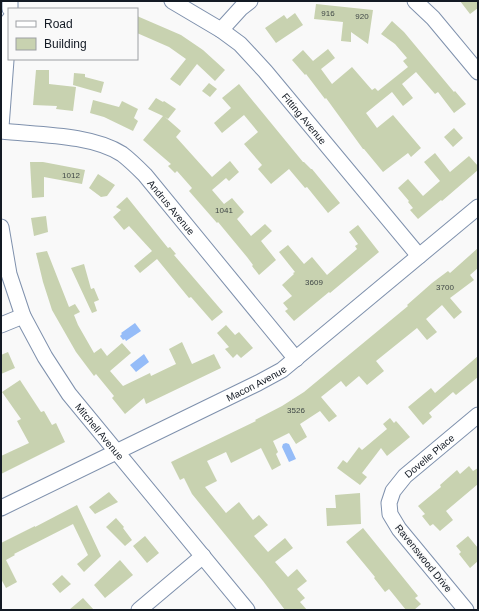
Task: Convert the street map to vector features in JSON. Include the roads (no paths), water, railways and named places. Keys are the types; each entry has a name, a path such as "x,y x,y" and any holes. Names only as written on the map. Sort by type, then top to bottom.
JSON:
{"street":[{"name":"Fitting Avenue","path":"172,1 221,30 240,44 265,71 419,256"},
{"path":"221,30 241,8 250,1"},
{"path":"415,1 433,18 478,72"},
{"path":"1,127 8,33"},
{"name":"Andrus Avenue","path":"1,131 85,139 121,154 145,175 296,359"},
{"name":"Macon Avenue","path":"1,508 118,452 282,370 478,207"},
{"name":"Mitchell Avenue","path":"1,227 9,274 23,316 45,357 69,394 247,610"},
{"path":"1,325 23,316"},
{"name":"Dovelle Place","path":"389,503 393,491 405,476 478,415"},
{"name":"Ravenswood Drive","path":"389,503 390,514 399,529 466,610"},
{"path":"139,610 203,556"}],"water":[{"path":"135,323 141,331 126,341 125,339 123,340 120,336 122,334 121,333"},
{"path":"144,354 149,362 136,372 130,365"},
{"path":"283,444 289,444 296,459 289,462 282,447"}]}
